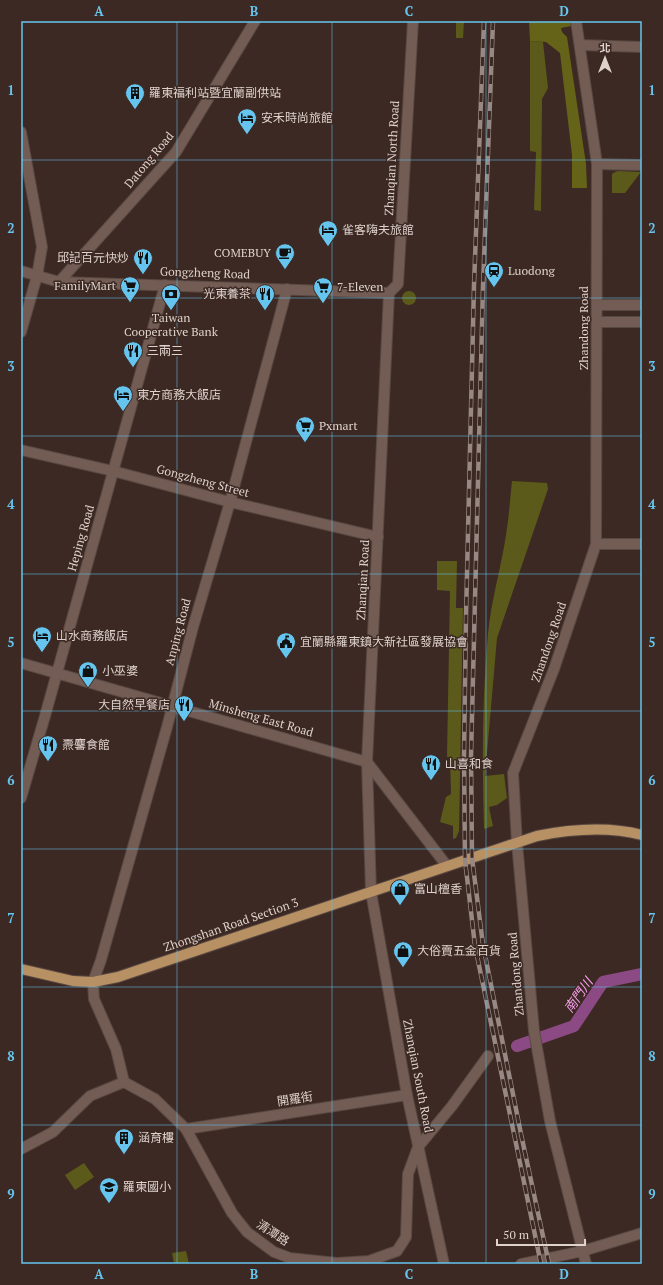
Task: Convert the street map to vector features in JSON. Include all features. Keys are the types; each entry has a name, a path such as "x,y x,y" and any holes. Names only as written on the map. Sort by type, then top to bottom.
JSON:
{"main road":[{"name":"Zhongshan Road Section 3","path":"21,969 73,981 93,982 118,977 537,836 578,830 617,830 642,835"}],"street":[{"name":"Datong Road","path":"59,282 176,152 255,21"},
{"name":"Zhanqian North Road","path":"389,293 398,284 413,21"},
{"name":"Zhandong Road","path":"576,21 597,164 596,544 554,669 513,773 517,843 534,1031 550,1121 586,1264"},
{"path":"580,45 642,47"},
{"path":"21,132 42,247 37,276 21,332"},
{"path":"597,164 642,165"},
{"name":"Gongzheng Road","path":"21,271 59,282 389,293"},
{"name":"Heping Road","path":"21,798 165,285"},
{"name":"Anping Road","path":"93,982 101,960 207,578 230,502 287,289"},
{"name":"Zhanqian Road","path":"371,892 367,762 389,293"},
{"path":"597,305 642,305"},
{"path":"597,322 642,322"},
{"name":"Gongzheng Street","path":"21,450 113,471 230,502 378,537"},
{"path":"596,544 642,544"},
{"name":"Minsheng East Road","path":"21,663 367,762"},
{"path":"367,762 447,866"},
{"name":"Zhanqian South Road","path":"371,892 407,1094 444,1264"},
{"path":"21,1149 53,1132 90,1096 124,1082 116,1049 94,999 93,982"},
{"path":"418,1147 452,1106 488,1056"},
{"name":"清潭路","path":"124,1082 155,1099 186,1129 218,1189 239,1222 247,1232 274,1252 290,1261 337,1263 369,1261 397,1251 406,1236 408,1174 418,1147"},
{"name":"開羅街","path":"186,1129 407,1094"},
{"path":"521,1264 583,1251 642,1233"}],"shaded area":[{"path":"456,21 464,21 463,38 456,38"},
{"path":"529,21 570,21 571,26 561,28 562,32 567,37 586,164 587,188 572,188 572,155 560,53 546,42 530,41"},
{"path":"530,41 543,42 548,88 542,99 541,211 534,210 536,152 530,151"},
{"path":"615,172 641,172 625,193 612,193 612,174"},
{"path":"409,291 414,293 416,298 414,303 409,305 404,303 402,298 404,293"},
{"path":"512,481 547,483 548,489 497,638 485,776 504,774 507,798 497,805 489,807 493,826 484,829 483,732 486,658 489,622 502,560 509,515"},
{"path":"437,561 457,561 456,608 463,608 459,831 456,838 453,839 453,826 440,822 446,797 451,794 450,757 447,757 450,591 437,590"},
{"path":"84,1163 94,1177 75,1190 65,1175"},
{"path":"186,1251 189,1264 174,1264 172,1253"}],"waterway":[{"name":"南門川","path":"517,1046 574,1026 603,982 642,974"}],"railway":[{"path":"484,21 474,285 466,616 464,755 465,860 475,946 541,1264"},
{"path":"493,21 483,286 471,756 472,858 483,945 549,1264"}],"place":[{"name":"羅東福利站暨宜蘭副供站","path":"135,110"},
{"name":"安禾時尚旅館","path":"247,135"},
{"name":"雀客嗨夫旅館","path":"328,247"},
{"name":"COMEBUY","path":"285,270"},
{"name":"邱記百元快炒","path":"143,275"},
{"name":"Luodong","path":"494,288"},
{"name":"FamilyMart","path":"130,303"},
{"name":"7-Eleven","path":"323,304"},
{"name":"Taiwan Cooperative Bank","path":"171,311"},
{"name":"光東養茶","path":"265,311"},
{"name":"三兩三","path":"133,368"},
{"name":"東方商務大飯店","path":"123,412"},
{"name":"Pxmart","path":"305,443"},
{"name":"山水商務飯店","path":"42,653"},
{"name":"宜蘭縣羅東鎮大新社區發展協會","path":"286,659"},
{"name":"小巫婆","path":"88,688"},
{"name":"大自然早餐店","path":"184,722"},
{"name":"燾麘食館","path":"48,762"},
{"name":"山喜和食","path":"431,781"},
{"name":"富山檀香","path":"400,906"},
{"name":"大俗賣五金百貨","path":"403,968"},
{"name":"涵育樓","path":"124,1155"},
{"name":"羅東國小","path":"109,1204"}]}
